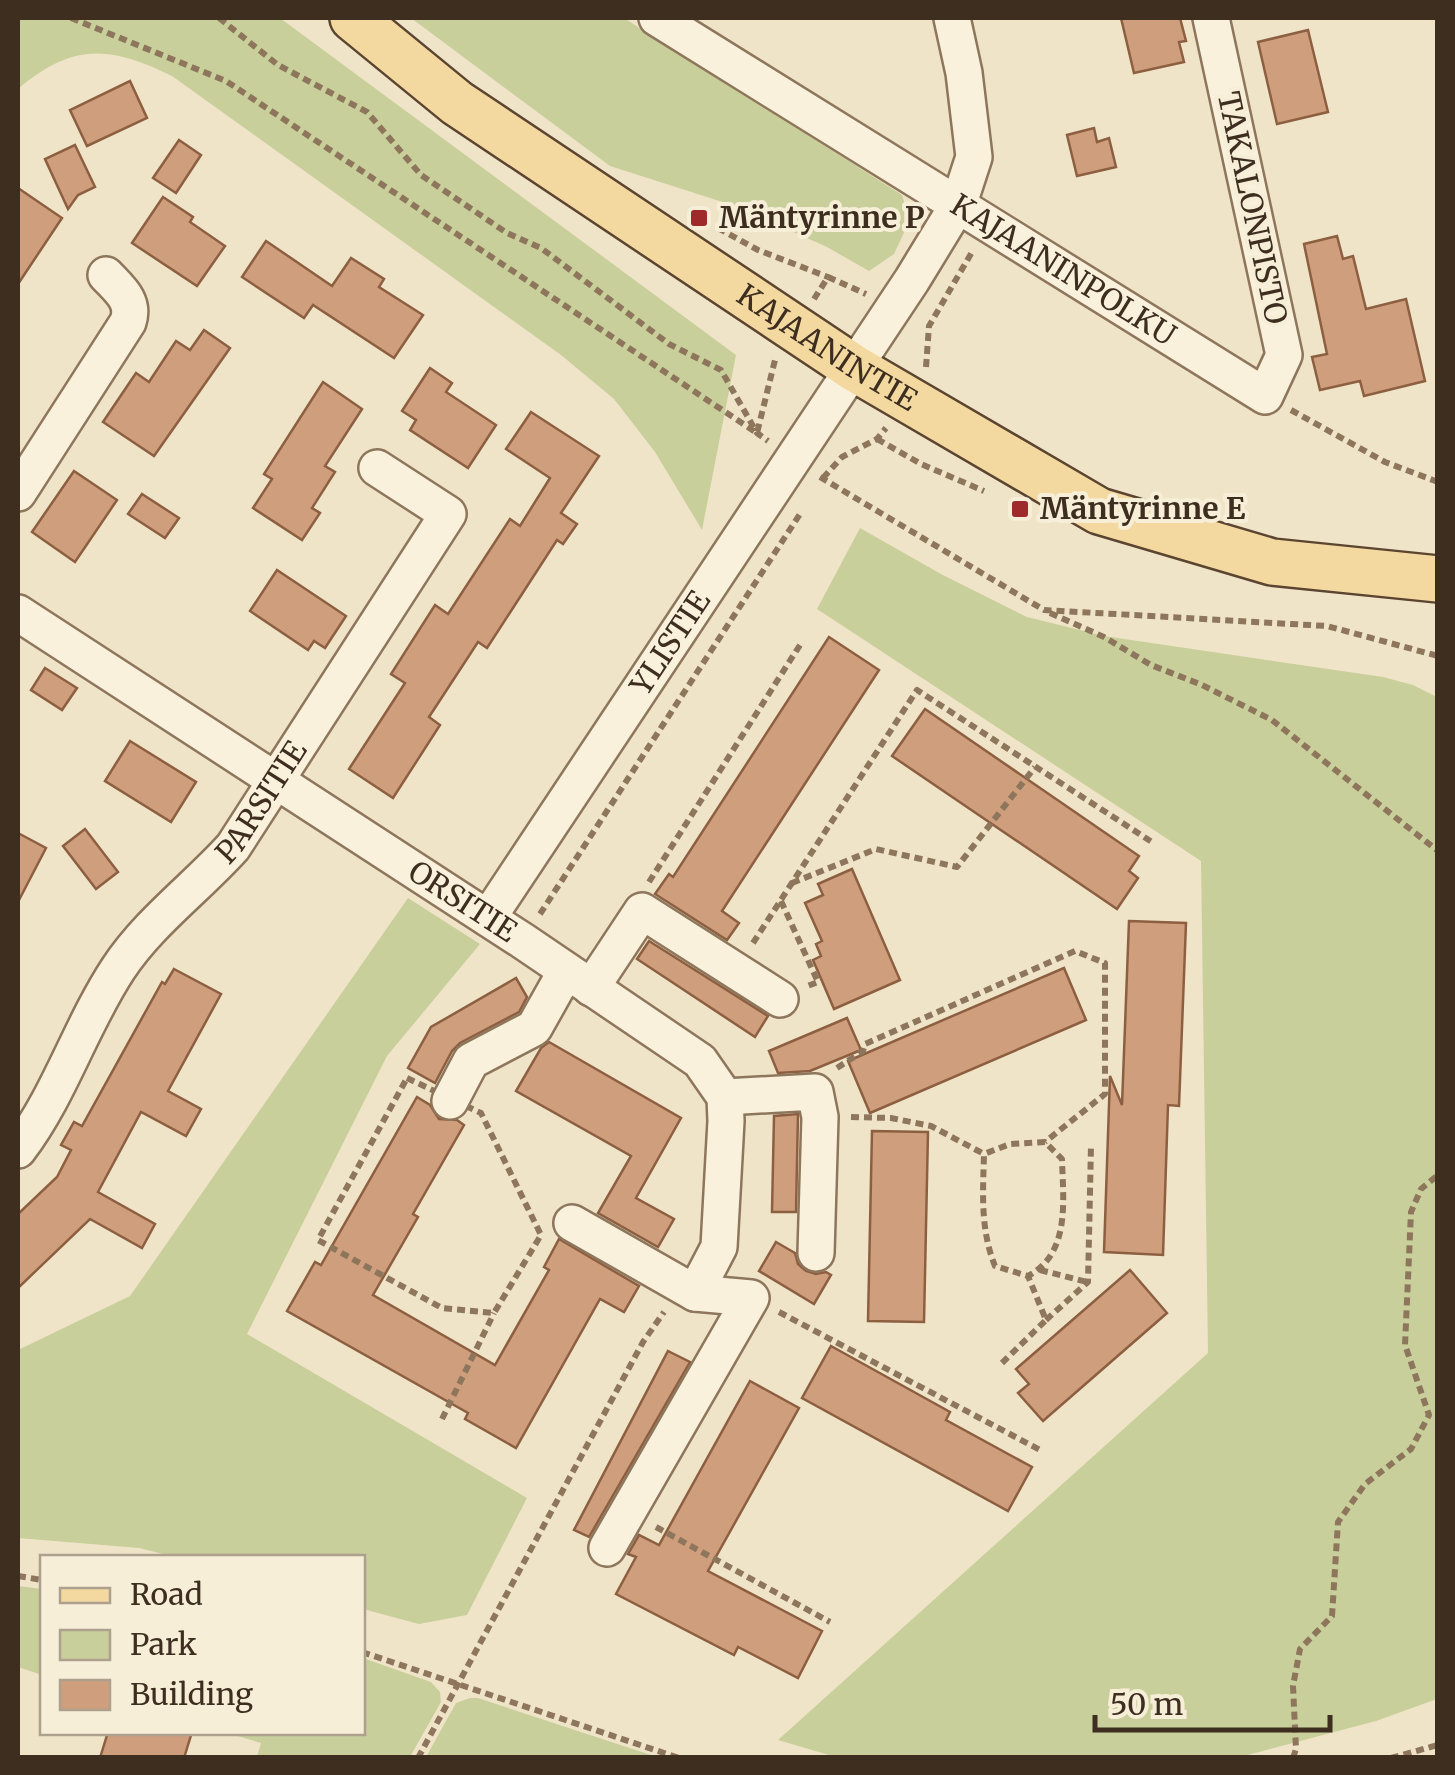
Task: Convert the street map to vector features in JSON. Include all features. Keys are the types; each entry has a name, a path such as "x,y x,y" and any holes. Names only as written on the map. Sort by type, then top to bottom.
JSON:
{"main road":[{"name":"KAJAANINTIE","path":"352,18 456,102 854,368 1099,512 1272,562 1438,579"},
{"name":"KAJAANINTIE","path":"1353,571 1422,588 1438,596"}],"street":[{"name":"KAJAANINPOLKU","path":"658,18 1265,396"},
{"name":"YLISTIE","path":"488,918 809,469 854,368 959,204 974,156 964,73 952,18"},
{"name":"TAKALONPISTO","path":"1211,18 1284,356 1265,396"},
{"path":"18,493 128,322 132,310 127,298 106,275"},
{"name":"PARSITIE","path":"18,1150 36,1126 116,972 150,926 209,874 233,847 448,514 376,468"},
{"name":"ORSITIE","path":"18,613 524,940 700,1061 725,1097"},
{"path":"450,1100 471,1061 534,1028 642,911 780,998"},
{"path":"695,1293 719,1247 725,1097 817,1104 816,1253"},
{"path":"572,1223 695,1293 751,1298 607,1548"}],"path":[{"path":"71,18 226,82 809,469 1044,610 1104,637 1151,665 1272,720 1438,851"},
{"path":"220,18 278,65 367,112 421,175 507,233 541,248 669,344 721,370 757,434"},
{"path":"809,469 877,439 908,400 927,364 929,326 990,222"},
{"path":"714,226 758,250 828,276 929,326"},
{"path":"757,434 776,357 828,276"},
{"path":"1265,396 1385,462 1438,482"},
{"path":"877,439 921,464 990,494"},
{"path":"809,469 812,495"},
{"path":"524,940 802,512"},
{"path":"1044,610 1327,626 1438,656"},
{"path":"642,911 640,895 800,645"},
{"path":"736,970 916,690 1156,844"},
{"path":"791,883 876,849 957,867 1035,766"},
{"path":"780,900 818,982 780,998"},
{"path":"1075,951 1104,963 1105,1094 1045,1142 1010,1144 984,1154 931,1126 817,1104 840,1064 863,1050 864,1044 1075,951"},
{"path":"442,1420 494,1313 542,1234 481,1114 407,1078 318,1240 442,1308 494,1313"},
{"path":"984,1154 982,1212 988,1248 995,1266 1028,1276 1040,1270 1056,1246 1063,1220 1062,1158 1045,1142"},
{"path":"1002,1363 1088,1282 1091,1146"},
{"path":"1293,1758 1293,1686 1300,1649 1332,1616 1338,1522 1365,1484 1411,1449 1429,1415 1405,1345 1411,1212 1421,1189 1438,1174"},
{"path":"1040,1270 1088,1282"},
{"path":"1028,1276 1046,1320"},
{"path":"418,1758 642,1342 661,1313 695,1293"},
{"path":"751,1298 1042,1450"},
{"path":"628,1512 830,1622"},
{"path":"365,1653 679,1758"},
{"path":"1391,1758 1438,1745"}],"green space":[{"path":"18,18 280,18 736,355 702,530 655,452 614,399 561,355 172,76 130,59 93,54 57,63 18,89"},
{"path":"411,18 624,18 902,195 910,220 894,254 869,271 827,247 735,206 610,166"},
{"path":"860,528 1027,617 1104,636 1383,677 1437,697 1437,1699 1376,1721 1240,1757 839,1758 778,1740 1208,1353 1201,861 817,609"},
{"path":"408,898 480,944 387,1056 247,1334 527,1498 467,1615 419,1624 365,1610 365,1555 167,1555 139,1548 18,1538 18,1350 130,1296"},
{"path":"18,1586 40,1589 40,1674 18,1667"},
{"path":"365,1659 431,1682 440,1692 441,1702 410,1757 257,1757 261,1743 235,1735 365,1735"},
{"path":"470,1698 657,1757 426,1757 456,1703"}],"building":[{"path":"1121,18 1180,18 1186,41 1179,42 1184,62 1134,73"},
{"path":"1308,30 1328,112 1277,124 1258,42"},
{"path":"130,81 147,118 87,146 70,110"},
{"path":"1094,128 1097,142 1109,138 1116,167 1077,176 1067,135"},
{"path":"179,140 201,155 176,193 153,178"},
{"path":"75,145 95,187 78,195 68,209 45,159"},
{"path":"18,188 62,218 18,284"},
{"path":"163,197 225,246 197,286 132,243"},
{"path":"1337,236 1343,259 1353,256 1366,309 1406,299 1425,381 1364,396 1360,381 1320,390 1312,357 1327,354 1304,244"},
{"path":"266,241 332,286 351,258 384,279 379,287 423,315 394,358 313,305 304,318 242,277"},
{"path":"204,330 230,348 154,456 103,422 136,373 149,382 176,341 190,350"},
{"path":"430,368 452,383 446,392 496,425 468,468 410,430 416,420 402,411"},
{"path":"323,382 362,409 325,466 335,472 312,508 320,513 302,540 253,508 272,479 264,474"},
{"path":"531,412 599,456 561,513 577,524 563,544 557,540 487,648 478,642 429,717 440,725 393,798 349,769 405,683 391,674 435,605 448,614 510,519 520,526 550,478 506,449"},
{"path":"74,471 117,500 75,562 32,532"},
{"path":"142,494 179,518 165,538 128,514"},
{"path":"277,570 346,616 325,648 314,641 308,650 250,611"},
{"path":"829,637 879,670 722,911 739,923 727,940 655,894 669,874 673,877"},
{"path":"45,668 77,688 62,710 31,690"},
{"path":"925,709 1139,856 1129,871 1138,878 1117,909 892,756"},
{"path":"130,741 196,782 171,822 105,781"},
{"path":"85,829 118,872 96,889 63,846"},
{"path":"18,833 46,848 18,902"},
{"path":"852,869 900,980 834,1009 813,960 821,956 816,944 822,941 805,903 823,895 818,884"},
{"path":"1129,921 1186,923 1179,1106 1168,1105 1163,1255 1104,1252 1110,1076 1122,1105"},
{"path":"649,941 768,1016 755,1037 637,959"},
{"path":"1064,968 1086,1020 870,1113 848,1061"},
{"path":"174,969 221,994 168,1091 201,1109 186,1136 141,1112 98,1192 155,1224 142,1248 90,1219 18,1288 18,1214 57,1177 71,1150 61,1145 74,1122 82,1126 162,982 165,984"},
{"path":"516,978 527,997 519,1012 460,1043 435,1083 408,1068 431,1027"},
{"path":"847,1018 861,1050 810,1071 778,1073 769,1051"},
{"path":"549,1042 681,1118 636,1198 674,1219 658,1247 598,1213 631,1156 516,1091 541,1048"},
{"path":"417,1097 430,1105 439,1119 457,1120 464,1125 373,1295 495,1365 549,1270 544,1267 559,1239 639,1286 624,1312 600,1299 516,1448 465,1419 468,1413 287,1311 315,1262 321,1265"},
{"path":"798,1114 796,1212 772,1212 774,1116"},
{"path":"872,1131 928,1132 924,1322 868,1321"},
{"path":"776,1242 795,1253 798,1264 806,1271 831,1275 814,1304 759,1271"},
{"path":"1130,1270 1167,1313 1043,1421 1018,1393 1029,1384 1016,1369"},
{"path":"831,1346 950,1412 946,1420 1032,1467 1008,1511 802,1398"},
{"path":"668,1351 690,1362 589,1537 574,1530"},
{"path":"750,1381 799,1408 708,1571 822,1631 798,1678 738,1647 734,1655 616,1594 636,1557 628,1554 639,1535 659,1545"},
{"path":"107,1735 191,1735 184,1758 100,1758"}],"place":[{"name":"Mäntyrinne P","path":"699,218"},
{"name":"Mäntyrinne E","path":"1020,509"}]}
